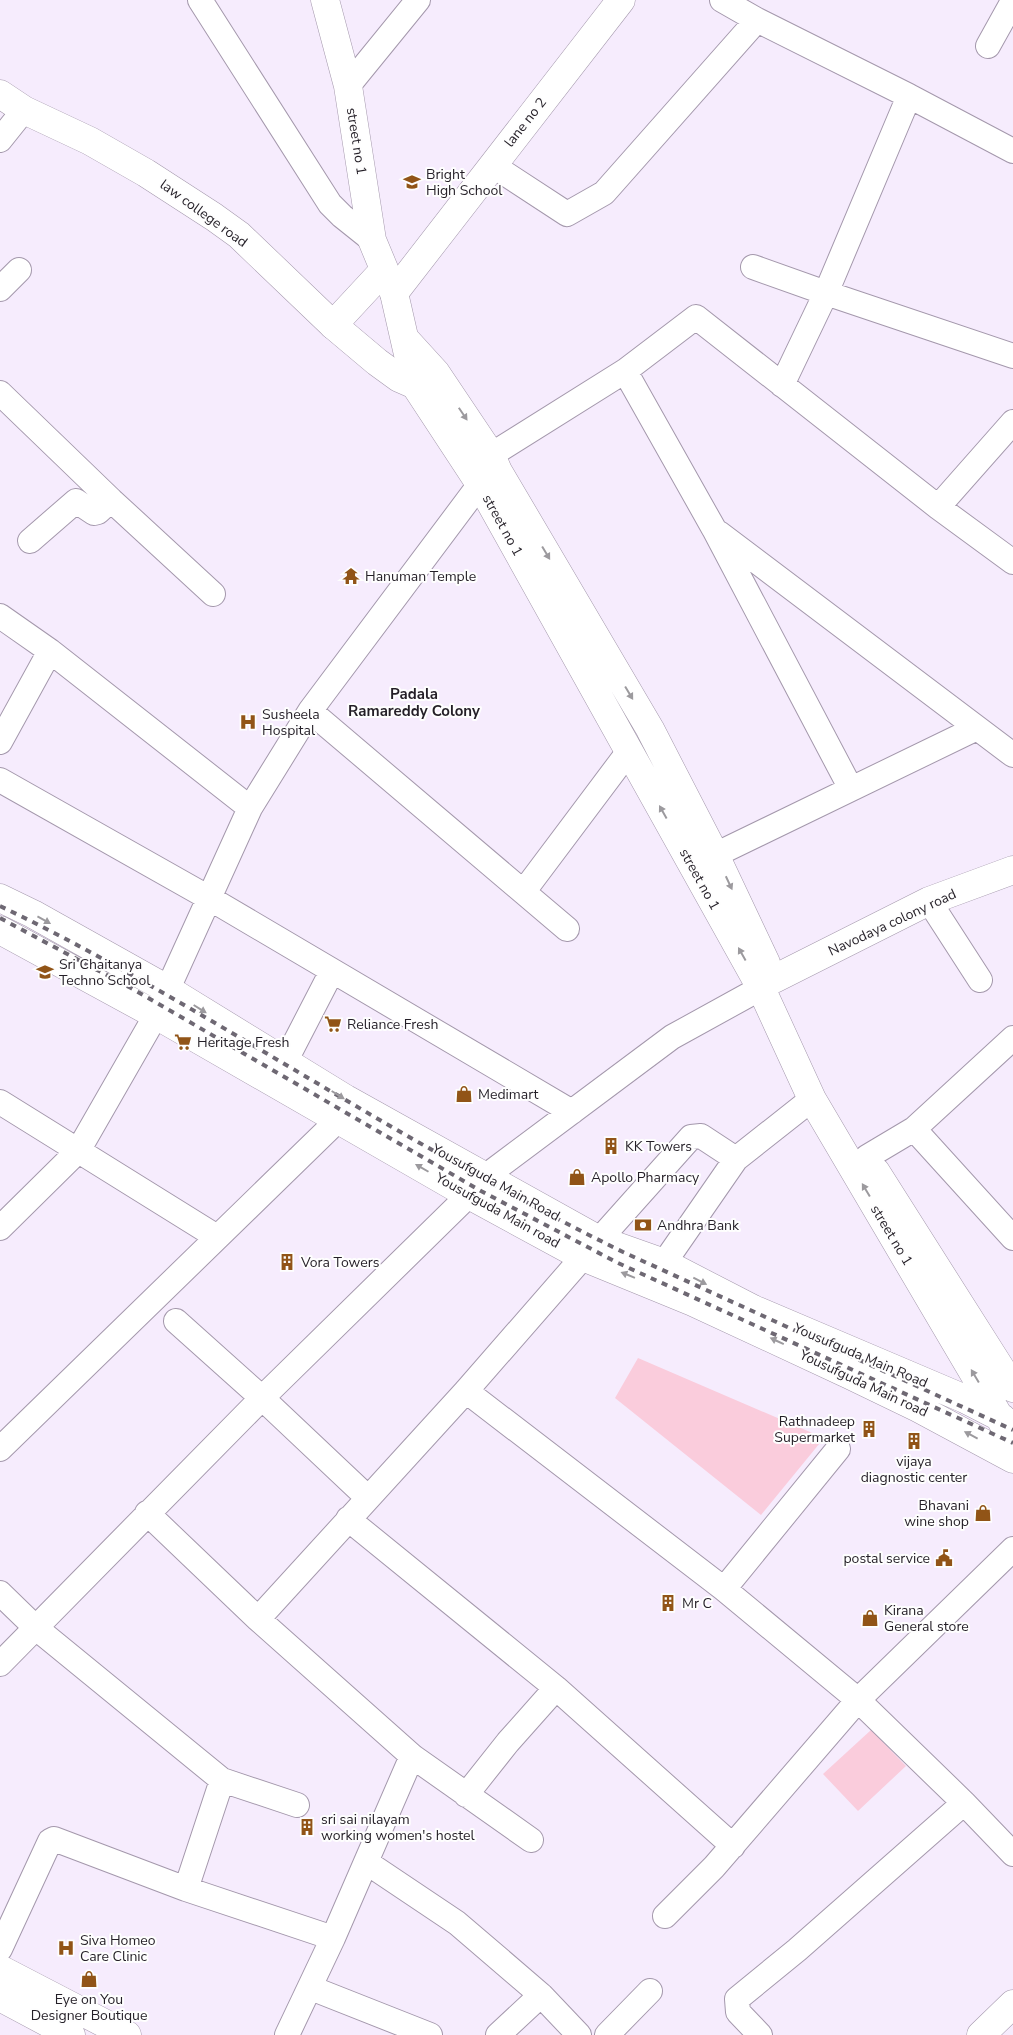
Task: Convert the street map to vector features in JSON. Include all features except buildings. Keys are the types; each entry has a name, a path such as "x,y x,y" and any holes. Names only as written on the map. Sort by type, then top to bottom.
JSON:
{"main road":[{"name":"street no 1","path":"325,0 348,86 372,240 389,282 405,339 426,379 490,470 650,729 715,855 812,1099 843,1135 867,1157 1012,1385"},
{"name":"lane no 2","path":"333,325 389,282 492,165 621,0"},
{"name":"law college road","path":"0,94 24,110 90,141 214,217 239,235 333,325 384,367 399,378 426,379"},
{"name":"street no 1","path":"490,470 628,752 767,983 838,1110 843,1135 1007,1420 1013,1442"},
{"name":"Navodaya colony road","path":"767,983 929,901 1012,872"},
{"name":"Yousufguda Main Road","path":"0,898 33,914 167,989 346,1099 477,1185 591,1248 664,1263 753,1309 965,1400 1007,1420"},
{"name":"Yousufguda Main road","path":"0,930 156,1015 338,1120 477,1185"},
{"name":"Yousufguda Main road","path":"591,1248 693,1302 918,1408 1013,1459"},
{"path":"0,1969 127,2035"},
{"path":"0,1997 71,2035"},
{"path":"981,2035 1013,2004"}],"street":[{"path":"200,0 330,204 372,240"},
{"path":"348,86 418,0"},
{"path":"722,0 756,20 909,96 1013,151"},
{"path":"988,46 1013,1"},
{"path":"492,165 567,214 604,193 756,20"},
{"path":"782,385 826,293 909,96"},
{"path":"0,140 24,110"},
{"path":"752,266 1013,356"},
{"path":"0,289 19,270"},
{"path":"0,1228 78,1151 156,1015 250,808 310,711 490,470 696,317 938,507 1013,562"},
{"path":"625,371 714,529 851,789"},
{"path":"0,393 111,500 214,594"},
{"path":"938,507 1013,422"},
{"path":"30,541 76,501 94,513 98,512 111,500"},
{"path":"714,529 1013,755"},
{"path":"0,616 50,651 250,808"},
{"path":"0,742 50,651"},
{"path":"310,711 567,929"},
{"path":"715,855 978,728"},
{"path":"524,891 628,752"},
{"path":"0,780 209,898 572,1112"},
{"path":"929,901 980,980"},
{"path":"285,1062 332,971"},
{"path":"0,1664 147,1513 477,1185 672,1037 767,983"},
{"path":"867,1157 914,1129 1013,1038"},
{"path":"664,1263 736,1159 812,1099"},
{"path":"0,1102 217,1237"},
{"path":"0,1449 338,1120"},
{"path":"914,1129 1013,1238"},
{"path":"258,1619 466,1391 691,1137 701,1136 736,1159"},
{"path":"176,1321 262,1398 368,1498"},
{"path":"466,1391 724,1588 858,1700 964,1803 1013,1854"},
{"path":"724,1588 838,1448"},
{"path":"147,1513 258,1619 412,1756 531,1840"},
{"path":"348,1519 556,1688 733,1846"},
{"path":"665,1916 733,1846 858,1700 1013,1549"},
{"path":"0,1593 36,1628 222,1780 297,1805"},
{"path":"466,1795 508,1742 556,1688"},
{"path":"287,2035 311,1988 412,1756"},
{"path":"186,1889 222,1780"},
{"path":"760,2035 738,2012 737,1999 797,1950 964,1803"},
{"path":"0,1949 50,1841 54,1839 186,1889 333,1938"},
{"path":"366,1862 457,1923 541,1995 579,2035"},
{"path":"311,1988 430,2035"},
{"path":"607,2035 650,1991"},
{"path":"498,2035 541,1995"}],"shaded area":[{"path":"638,1358 824,1438 761,1515 615,1398"},
{"path":"871,1730 906,1766 858,1811 823,1774"}],"railway":[{"path":"0,906 124,970 432,1150 575,1228 623,1252 1013,1430"},
{"path":"0,918 131,988 481,1191 618,1263 1013,1443"}],"place":[{"name":"Bright High School","path":"412,182"},
{"name":"Hanuman Temple","path":"351,576"},
{"name":"Susheela Hospital","path":"248,722"},
{"name":"Sri Chaitanya Techno School","path":"45,972"},
{"name":"Reliance Fresh","path":"333,1024"},
{"name":"Heritage Fresh","path":"183,1042"},
{"name":"Medimart","path":"464,1094"},
{"name":"KK Towers","path":"611,1146"},
{"name":"Apollo Pharmacy","path":"577,1177"},
{"name":"Andhra Bank","path":"643,1225"},
{"name":"Vora Towers","path":"287,1262"},
{"name":"Rathnadeep Supermarket","path":"869,1429"},
{"name":"vijaya diagnostic center","path":"914,1441"},
{"name":"Bhavani wine shop","path":"983,1513"},
{"name":"postal service","path":"944,1558"},
{"name":"Mr C","path":"668,1603"},
{"name":"Kirana General store","path":"870,1618"},
{"name":"sri sai nilayam working women's hostel","path":"307,1827"},
{"name":"Siva Homeo Care Clinic","path":"66,1948"},
{"name":"Eye on You Designer Boutique","path":"89,1979"}],"district":[{"name":"Padala Ramareddy Colony","path":"414,702"}]}
